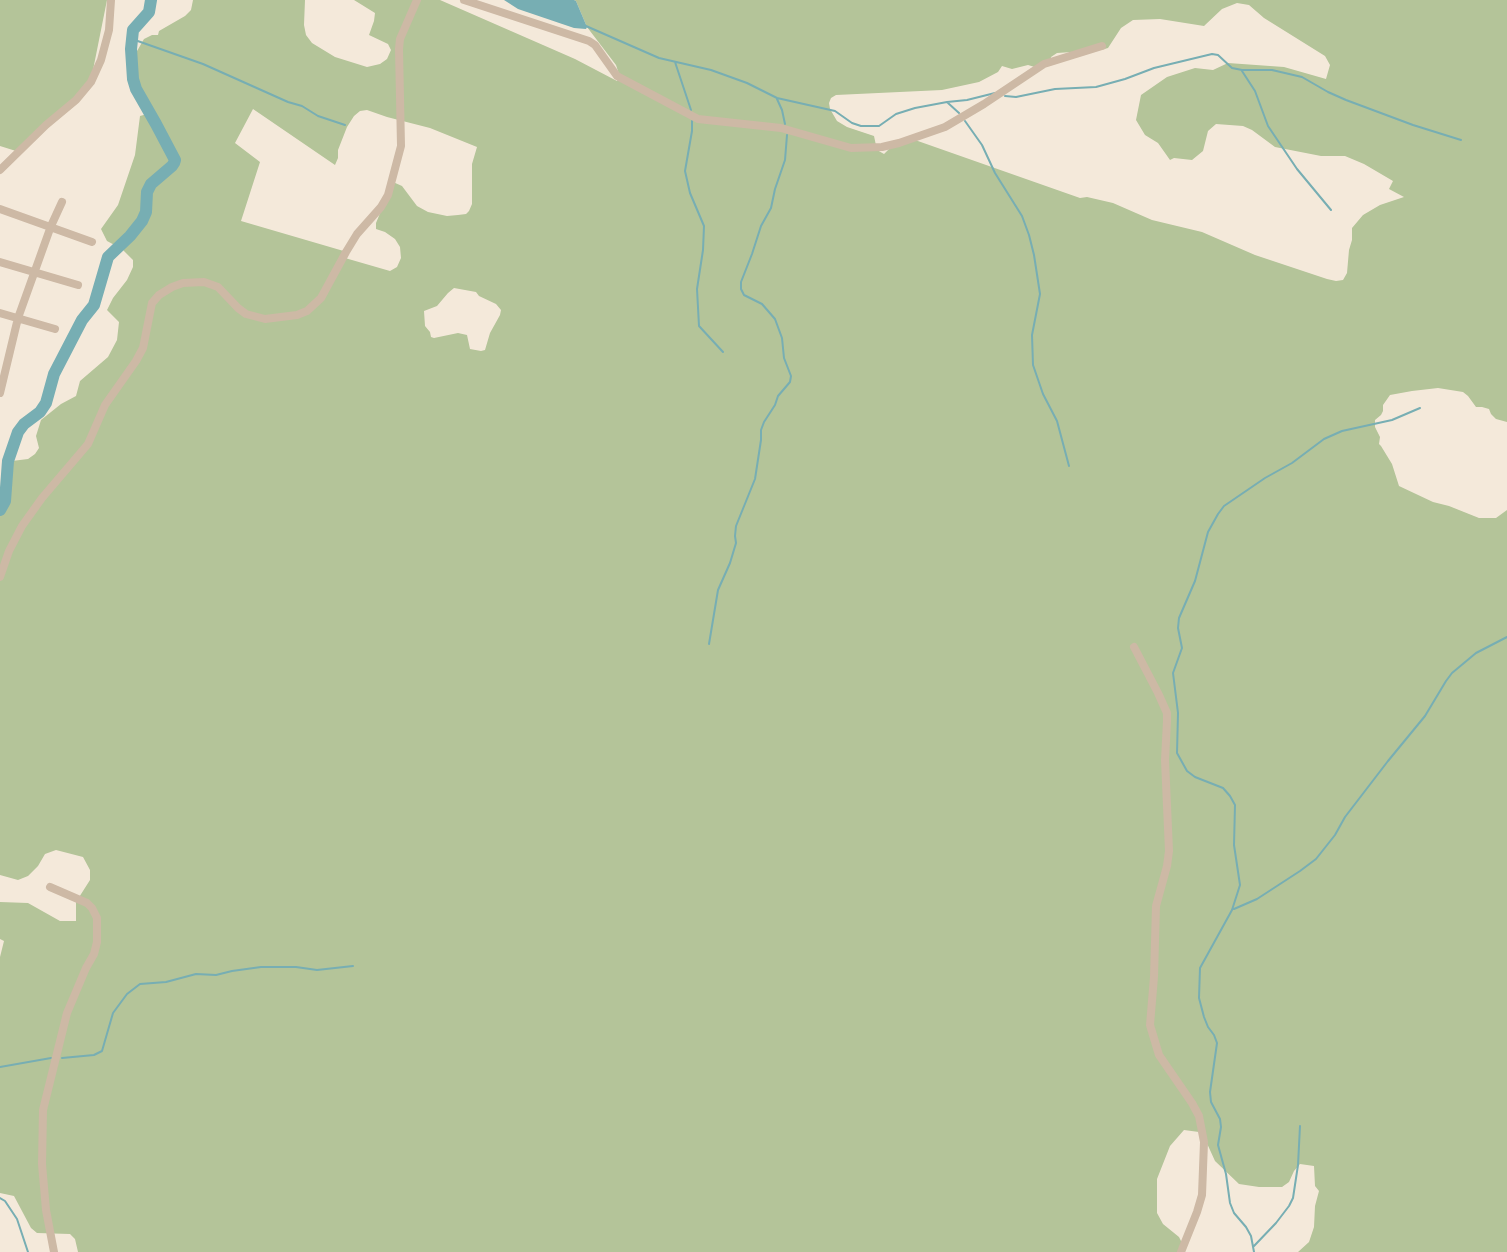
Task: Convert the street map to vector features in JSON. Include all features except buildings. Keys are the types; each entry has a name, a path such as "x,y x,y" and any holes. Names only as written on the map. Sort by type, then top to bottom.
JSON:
{"street":[{"path":"0,170 76,100 91,82 101,60 111,0"},
{"path":"0,577 16,536 42,498 88,444 105,405 136,361 143,348 152,303 159,295 183,283 204,282 218,287 246,314 265,319 297,315 307,311 321,298 346,252 388,195 401,146 400,40 416,0"},
{"path":"464,0 589,41 595,45 615,74 698,119 781,128 844,148 881,147 933,132 954,123 1044,64 1102,46"},
{"path":"0,393 18,318 62,202"},
{"path":"0,209 92,242"},
{"path":"0,262 78,285"},
{"path":"0,313 55,329"},
{"path":"1134,647 1167,713 1165,760 1169,851 1156,906 1150,1025 1159,1055 1199,1116 1205,1142 1202,1195 1181,1252"},
{"path":"50,887 87,903 97,918 94,954 67,1013 43,1110 42,1164 46,1210 54,1252"}],"green space":[{"path":"0,0 107,0 89,90 16,151 0,146"},
{"path":"193,0 305,0 304,25 306,35 312,43 335,57 367,67 380,64 387,59 391,50 388,44 369,35 375,13 354,0 440,0 575,59 617,81 620,77 616,65 587,27 574,0 1507,0 1507,422 1496,419 1489,409 1476,407 1463,392 1438,388 1390,395 1383,405 1381,415 1375,420 1375,427 1380,437 1379,444 1392,464 1399,486 1433,502 1479,518 1496,518 1507,510 1507,1252 1298,1252 1309,1242 1314,1227 1319,1191 1315,1186 1314,1166 1300,1164 1289,1182 1282,1187 1239,1184 1215,1161 1199,1132 1184,1130 1170,1146 1157,1179 1157,1213 1163,1224 1179,1237 1183,1245 1180,1252 78,1252 75,1239 70,1234 37,1233 31,1228 14,1196 0,1193 0,957 4,941 0,939 0,902 28,903 60,921 76,921 76,902 90,880 90,870 83,857 56,850 45,854 28,876 18,880 0,875 0,512 7,496 12,461 28,459 35,454 39,448 36,436 41,420 76,396 80,381 108,357 117,340 119,322 107,310 127,280 133,260 122,249 107,241 101,229 118,205 135,155 140,116 147,114 147,106 137,87 133,58 144,39 158,35 159,31 191,10","holes":["1237,3 1249,5 1264,18 1325,56 1330,65 1326,79 1284,67 1228,63 1213,70 1195,68 1167,77 1141,95 1136,120 1145,135 1158,143 1170,160 1192,160 1203,151 1208,131 1216,124 1243,126 1275,147 1321,156 1345,156 1393,181 1389,189 1404,197 1380,205 1363,215 1352,228 1347,273 1343,280 1327,279 1255,255 1202,232 1152,220 1113,203 1080,198 915,140 891,147 884,154 877,150 874,136 837,121 830,109 831,98 836,95 942,90 979,82 998,72 1002,66 1012,69 1028,65 1038,68 1050,63 1051,57 1057,53 1108,48 1121,28 1133,20 1160,19 1204,26 1222,9","253,109 335,165 347,127 354,116 367,110 430,128 477,147 472,164 472,204 466,214 447,216 428,212 417,206 402,186 393,182 376,223 376,229 395,239 400,247 401,258 397,267 390,271 345,258 347,252 241,221 260,162 235,143","454,288 476,292 501,310 485,350 470,349 467,335 458,333 431,337 425,326 424,311 437,306"]}],"water":[{"path":"504,0 574,0 587,27 574,28 518,9"}],"waterway":[{"path":"0,510 5,501 8,461 18,432 46,403 54,374 82,320 94,305 108,257 142,221 151,184 172,166 175,160 133,79 133,30 149,12 151,0"},
{"path":"586,26 659,58 711,70 777,98 835,111 861,126 879,126 896,114 915,108 995,93"},
{"path":"132,39 203,64 302,106 318,116 345,125"},
{"path":"1005,96 1096,87 1154,68 1212,54 1218,55 1232,68 1272,70 1302,77 1346,100 1461,140"},
{"path":"675,62 691,110"},
{"path":"1242,71 1255,91 1268,126 1297,169 1331,210"},
{"path":"777,99 785,124"},
{"path":"948,103 959,113"},
{"path":"692,121 685,171 690,193 704,226 697,289 699,326 723,352"},
{"path":"965,121 982,145 995,173 1022,216 1029,235 1040,294 1032,335 1033,365 1043,394 1057,421 1069,466"},
{"path":"709,644 718,590 736,543 736,526 755,479 761,430 791,376 775,319 762,304 744,295 741,289 741,282 761,226 771,208 785,160 787,135"},
{"path":"1254,1252 1251,1236 1230,1203 1218,1145 1220,1119 1211,1102 1210,1092 1217,1043 1208,1027 1199,998 1200,968 1232,910 1240,885 1234,845 1235,805 1223,788 1187,771 1177,753 1178,713 1173,673 1182,648 1179,618 1195,581 1208,532 1224,506 1292,463 1324,439 1342,431 1392,420 1420,408"},
{"path":"1234,909 1257,899 1316,859 1345,817 1425,716 1452,673 1476,653 1507,637"},
{"path":"62,1058 94,1055 102,1051 113,1013 127,994 140,984 166,982 196,974 216,975 261,967 317,970 353,966"},
{"path":"0,1067 51,1058"},
{"path":"1254,1246 1276,1223 1293,1198 1300,1126"},
{"path":"0,1198 17,1219 28,1252"}]}
